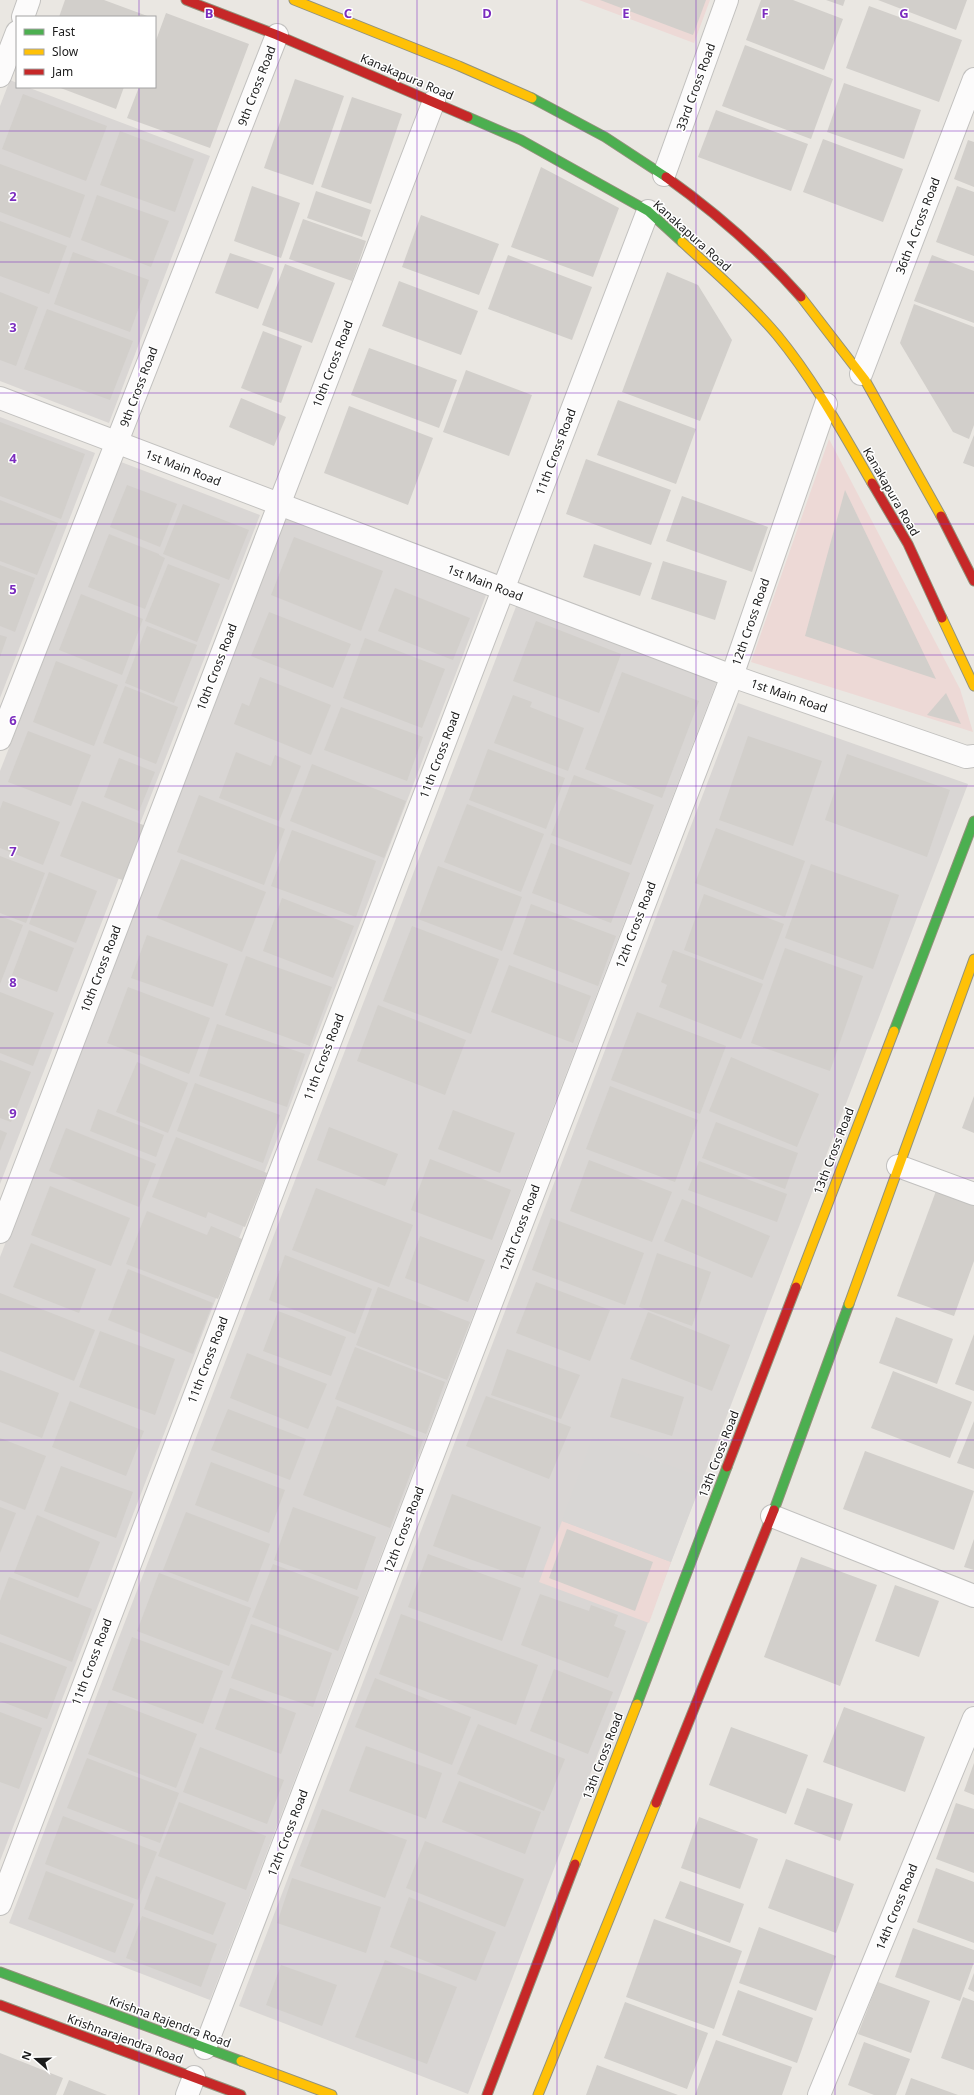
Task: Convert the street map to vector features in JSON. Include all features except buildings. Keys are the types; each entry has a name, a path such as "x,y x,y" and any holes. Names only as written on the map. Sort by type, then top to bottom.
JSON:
{"main road":[{"name":"Kanakapura Road","path":"186,0 277,35 434,101 520,140 648,210 717,274 777,335 826,404 908,544 974,686"},
{"path":"294,0 444,60 554,110 609,139 664,175 740,235 776,270 810,309 861,374 951,530 974,581"},
{"name":"13th Cross Road","path":"487,2095 974,821"},
{"path":"538,2095 772,1516 974,958"},
{"name":"Krishna Rajendra Road","path":"0,1972 332,2095"},
{"name":"Krishnarajendra Road","path":"0,2005 190,2086 241,2095"}],"street":[{"path":"23,16 30,0"},
{"name":"33rd Cross Road","path":"664,175 727,0"},
{"path":"0,76 16,35"},
{"name":"9th Cross Road","path":"0,739 277,35"},
{"name":"36th A Cross Road","path":"861,374 974,79"},
{"name":"10th Cross Road","path":"0,1232 434,101"},
{"name":"11th Cross Road","path":"0,1904 648,210"},
{"name":"1st Main Road","path":"0,398 732,676 966,757 974,756"},
{"name":"12th Cross Road","path":"205,2048 732,676 826,404"},
{"path":"898,1166 974,1194"},
{"path":"772,1516 974,1596"},
{"name":"14th Cross Road","path":"819,2095 974,1718"}],"shaded area":[{"path":"579,0 710,0 694,43"},
{"path":"10,80 16,83 16,88 30,88 210,156 109,423 0,381 0,106"},
{"path":"0,417 95,453 0,698"},
{"path":"829,439 960,689 973,732 751,662"},
{"path":"121,462 260,515 0,1184 0,771"},
{"path":"284,518 486,595 0,1861 0,1257"},
{"path":"517,604 717,681 210,2000 9,1923"},
{"path":"738,703 968,784 468,2094 239,2006"},
{"path":"593,1437 703,1478 671,1562 562,1521"},
{"path":"562,1521 671,1562 649,1623 539,1582"}],"traffic: fast":[{"path":"532,98 605,137 666,177"},
{"path":"468,117 521,140 648,211 682,242"},
{"path":"894,1031 974,821"},
{"path":"774,1510 849,1304"},
{"path":"637,1704 727,1467"},
{"path":"0,1972 241,2061"}],"traffic: slow":[{"path":"294,0 459,66 532,98"},
{"path":"682,242 743,299 791,352 816,388 872,483"},
{"path":"801,297 865,380 941,516"},
{"path":"942,618 974,686"},
{"path":"849,1304 974,959"},
{"path":"796,1287 894,1031"},
{"path":"575,1864 637,1704"},
{"path":"538,2095 656,1803"},
{"path":"241,2061 332,2095"}],"traffic: jam":[{"path":"186,0 277,35 468,117"},
{"path":"666,177 720,218 754,248 801,297"},
{"path":"872,483 908,544 942,618"},
{"path":"941,516 974,581"},
{"path":"727,1467 796,1287"},
{"path":"656,1803 774,1510"},
{"path":"487,2095 575,1864"},
{"path":"0,2005 241,2095"}]}
